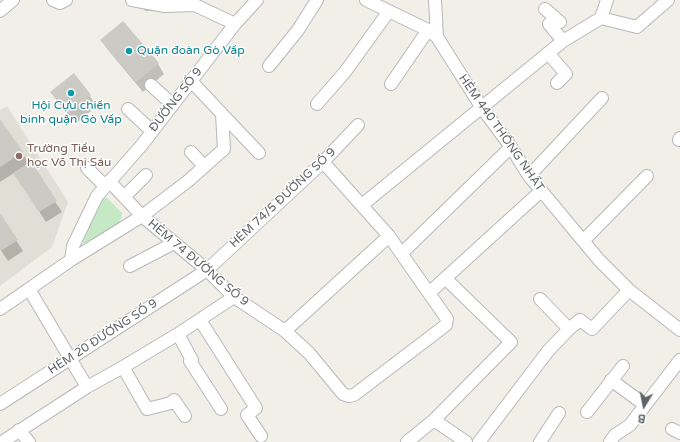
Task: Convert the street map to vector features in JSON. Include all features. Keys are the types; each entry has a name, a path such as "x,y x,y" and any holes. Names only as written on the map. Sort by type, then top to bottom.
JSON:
{"street":[{"path":"0,11 13,0"},
{"path":"53,0 60,3 66,0"},
{"path":"132,0 165,6 195,5 236,24"},
{"name":"ĐƯỜNG SỐ 9","path":"71,260 72,246 97,196 152,131 236,24 257,0"},
{"path":"269,66 298,30 317,0"},
{"path":"366,0 432,34"},
{"path":"391,84 432,34 435,0"},
{"path":"362,205 563,41 601,18 607,0"},
{"path":"601,18 637,27 668,0"},
{"path":"545,9 560,22 549,24 563,41"},
{"path":"317,104 345,72 389,11"},
{"name":"HẺM 440 THỐNG NHẤT","path":"432,34 482,108 511,146 528,176 583,241 629,290 680,330"},
{"path":"548,53 566,74 556,83"},
{"path":"191,82 259,153"},
{"path":"151,85 173,105"},
{"path":"528,176 602,98"},
{"path":"128,109 152,131"},
{"path":"0,309 71,260 142,216 204,166 225,147 222,114"},
{"name":"HẺM 74/5 ĐƯỜNG SỐ 9","path":"206,270 323,162 358,125"},
{"path":"402,253 511,146"},
{"path":"191,152 204,166"},
{"name":"HẺM 74 ĐƯỜNG SỐ 9","path":"142,216 206,270 234,296 285,331 309,353 343,394 354,395 446,325 447,320 389,236 323,162"},
{"path":"87,168 124,197 142,216"},
{"path":"124,197 146,175"},
{"path":"583,241 647,176"},
{"path":"429,293 541,191"},
{"path":"285,331 389,236"},
{"path":"130,266 174,243"},
{"name":"HẺM 20 ĐƯỜNG SỐ 9","path":"0,404 72,359 206,270"},
{"path":"407,442 434,420 511,342 446,278"},
{"path":"29,289 87,386"},
{"path":"479,442 548,351 569,329 580,320 592,329 629,290"},
{"path":"2,442 87,386 123,367 178,334 234,296"},
{"path":"540,299 569,329"},
{"path":"200,320 256,408 247,414 261,436"},
{"path":"178,334 192,360 190,361 220,409"},
{"path":"610,442 615,435 630,425 680,360"},
{"path":"587,412 622,366"},
{"path":"123,367 147,409 171,403 174,400 185,416"},
{"path":"611,380 645,405"},
{"path":"540,442 559,413"},
{"path":"434,420 466,442"},
{"path":"19,430 29,442"}],"shaded area":[{"name":"Trường Tiểu học Võ Thị Sáu","path":"7,106 68,202 52,247 0,286 0,110"}],"green space":[{"path":"102,198 107,198 122,213 121,219 119,223 88,243 83,243 81,241"}],"building":[{"name":"Quận đoàn Gò Vấp","path":"123,21 159,63 136,82 100,40"},
{"name":"Hội Cựu chiến binh quận Gò Vấp","path":"74,73 91,95 68,114 50,92"},
{"path":"0,119 23,152 0,167"},
{"path":"31,161 57,201 39,212 13,173"},
{"path":"0,213 18,240 1,251 0,250"}],"place":[{"name":"Quận đoàn Gò Vấp","path":"129,51"},
{"name":"Hội Cựu chiến binh quận Gò Vấp","path":"71,93"},
{"name":"Trường Tiểu học Võ Thị Sáu","path":"19,156"}]}
